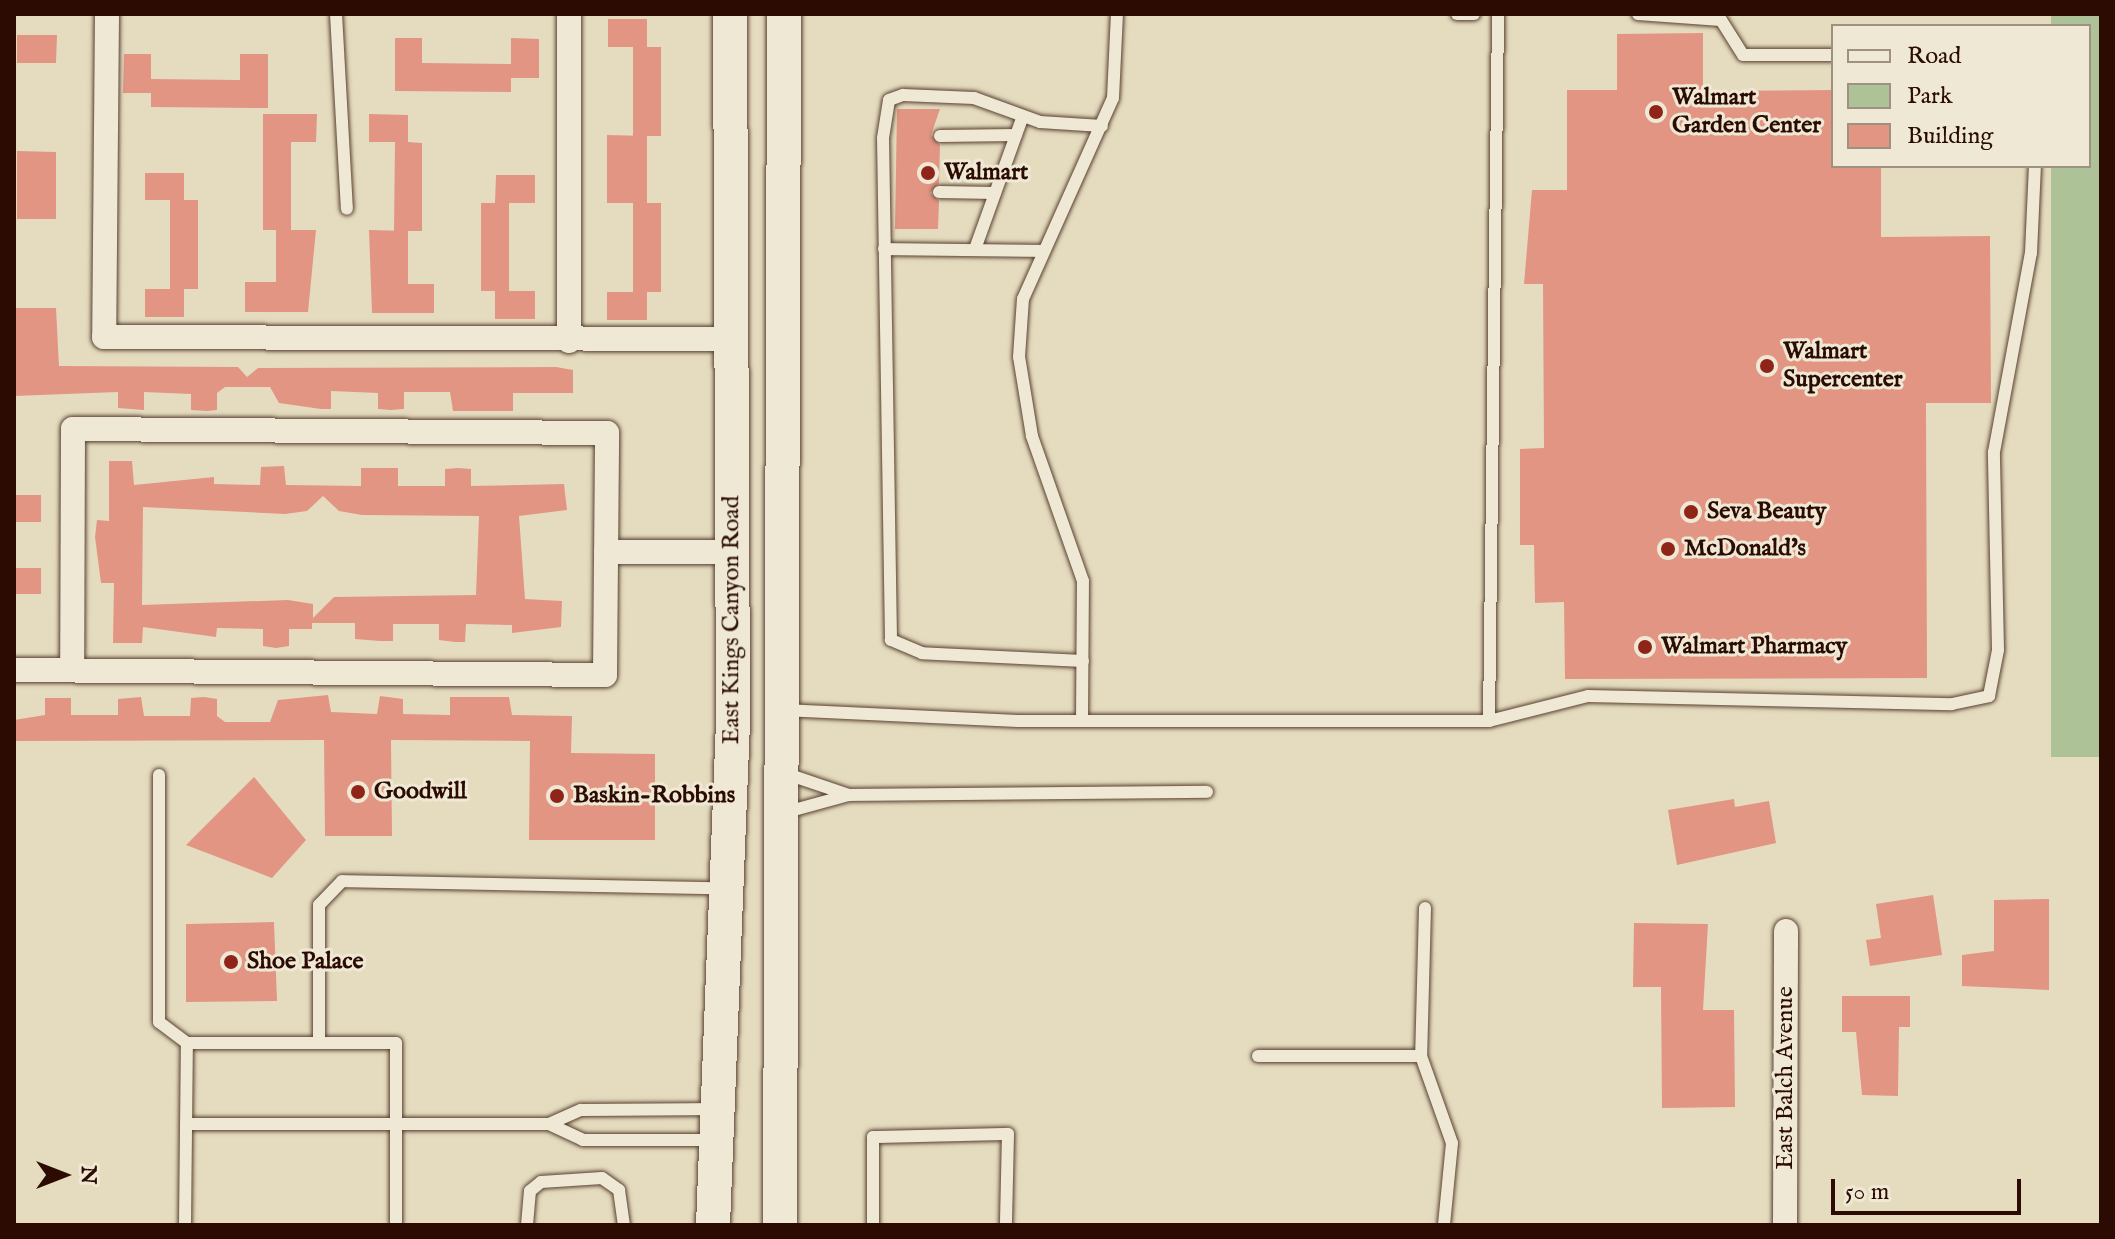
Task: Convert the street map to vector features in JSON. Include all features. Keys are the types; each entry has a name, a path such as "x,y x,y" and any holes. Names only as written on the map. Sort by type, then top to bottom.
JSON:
{"main road":[{"name":"East Kings Canyon Road","path":"713,1225 714,1124 730,888 733,552 730,14"},
{"name":"East Kings Canyon Road","path":"780,1225 784,14"}],"street":[{"path":"107,14 104,337 569,341 730,339"},
{"path":"569,14 569,341"},
{"path":"14,670 605,675 607,433 73,429 72,670"},
{"path":"606,552 733,552"},
{"name":"East Balch Avenue","path":"1785,1225 1786,931"}],"lane":[{"path":"336,14 347,209"},
{"path":"1082,720 1083,581 1032,436 1019,357 1023,299 1113,98 1117,14"},
{"path":"1457,14 1474,14"},
{"path":"1489,721 1498,14"},
{"path":"1638,14 1721,20 1743,55 1831,55"},
{"path":"1083,661 922,653 891,640 884,249 890,192 889,100 903,95 974,98 1023,116 1102,126"},
{"path":"975,249 1023,116"},
{"path":"940,136 1016,135"},
{"path":"780,710 1082,720 1489,721 1588,696 1952,704 1989,696 1998,650 1994,452 2031,253 2035,168"},
{"path":"939,192 995,193"},
{"path":"884,249 1042,251"},
{"path":"780,772 849,795"},
{"path":"159,775 159,1022 187,1043 396,1043 396,1225"},
{"path":"780,814 849,795 1207,792"},
{"path":"319,1043 319,905 342,881 730,888"},
{"path":"1425,908 1421,1056 1452,1143 1444,1225"},
{"path":"185,1225 187,1043"},
{"path":"1258,1056 1421,1056"},
{"path":"186,1124 549,1124 581,1110 714,1124"},
{"path":"549,1124 583,1140 714,1124"},
{"path":"873,1225 873,1137 1008,1134 1006,1225"},
{"path":"527,1225 530,1191 541,1182 602,1178 619,1190 624,1225"}],"green space":[{"path":"2051,14 2101,14 2101,757 2051,757 2051,168 2091,168 2091,24 2051,24"}],"building":[{"path":"608,19 647,19 647,47 661,47 661,136 633,136 633,47 608,47"},
{"name":"Walmart Supercenter","path":"1703,33 1703,91 1831,90 1831,168 1881,168 1881,237 1990,236 1991,403 1926,403 1927,678 1565,679 1564,602 1535,603 1534,545 1520,545 1520,449 1544,448 1543,284 1524,284 1532,190 1567,190 1567,90 1617,90 1617,34"},
{"path":"17,35 57,35 56,63 17,63"},
{"path":"395,38 422,38 422,63 511,64 511,92 395,91"},
{"path":"511,38 539,39 539,78 511,78"},
{"path":"124,54 151,54 151,79 240,80 240,54 268,54 268,108 151,107 151,93 123,93"},
{"path":"897,109 940,109 931,135 940,145 939,183 930,193 939,201 938,229 895,229"},
{"path":"263,114 317,114 316,142 291,142 291,230 316,230 308,312 245,312 245,282 276,282 276,230 263,230"},
{"path":"369,114 408,115 408,142 422,143 422,231 394,231 395,142 369,142"},
{"path":"607,135 647,136 647,203 607,203"},
{"path":"17,151 56,152 56,219 17,219"},
{"path":"145,173 184,173 184,200 198,200 198,289 184,289 184,317 145,317 145,289 170,289 170,200 145,200"},
{"path":"496,175 535,175 535,203 509,203 509,291 535,291 535,319 495,319 495,291 481,291 481,203 495,203"},
{"path":"633,203 661,203 661,292 647,292 647,320 607,320 607,292 633,292"},
{"path":"369,230 408,231 408,284 434,284 434,313 372,313"},
{"path":"16,308 56,308 59,366 238,367 247,377 258,368 556,367 573,370 573,393 513,393 513,411 453,411 450,392 404,392 404,409 391,410 378,409 378,393 331,391 331,409 321,409 279,403 270,387 225,387 217,393 217,410 207,411 191,410 191,394 144,392 144,410 118,408 118,392 14,396"},
{"path":"109,461 132,461 134,485 214,477 214,484 260,485 261,467 284,466 286,485 361,486 361,468 398,468 398,486 445,486 445,469 458,468 471,469 471,486 564,484 567,510 519,516 525,599 562,601 561,627 512,633 512,625 466,624 465,642 455,642 439,640 439,624 393,624 393,641 380,641 355,639 355,623 312,623 312,629 289,629 289,646 276,648 263,646 263,629 217,628 216,637 143,627 142,643 113,643 114,583 101,583 95,537 97,520 109,521","holes":["323,496 339,511 362,515 479,516 476,595 334,597 313,618 313,604 288,600 142,605 143,507 285,514 307,511"]},
{"path":"14,495 41,495 41,522 14,522"},
{"path":"14,568 41,568 41,594 14,594"},
{"path":"328,695 331,712 377,714 380,696 403,699 403,714 450,715 450,697 509,697 512,715 572,716 571,753 655,754 655,840 529,840 530,741 391,740 392,836 325,836 324,740 14,741 14,720 45,715 45,698 71,698 71,715 118,715 118,699 141,697 144,716 190,716 191,698 204,697 217,699 217,716 225,722 270,722 278,700"},
{"path":"254,777 306,840 272,878 186,845"},
{"path":"1734,799 1735,807 1769,801 1776,843 1677,865 1668,810"},
{"path":"1933,895 1942,955 1870,966 1866,940 1881,938 1876,904"},
{"path":"2049,899 2049,990 1962,986 1962,955 1994,951 1994,900"},
{"name":"Shoe Palace","path":"274,922 277,1001 186,1002 186,924"},
{"path":"1634,923 1708,924 1703,1010 1734,1010 1735,1107 1662,1108 1661,987 1633,987"},
{"path":"1842,996 1910,996 1910,1027 1899,1027 1898,1096 1862,1095 1856,1032 1842,1032"}],"place":[{"name":"Walmart Garden Center","path":"1656,112"},
{"name":"Walmart","path":"928,173"},
{"name":"Walmart Supercenter","path":"1767,366"},
{"name":"Seva Beauty","path":"1691,512"},
{"name":"McDonald's","path":"1668,549"},
{"name":"Walmart Pharmacy","path":"1645,647"},
{"name":"Goodwill","path":"358,792"},
{"name":"Baskin-Robbins","path":"557,796"},
{"name":"Shoe Palace","path":"231,962"}]}
